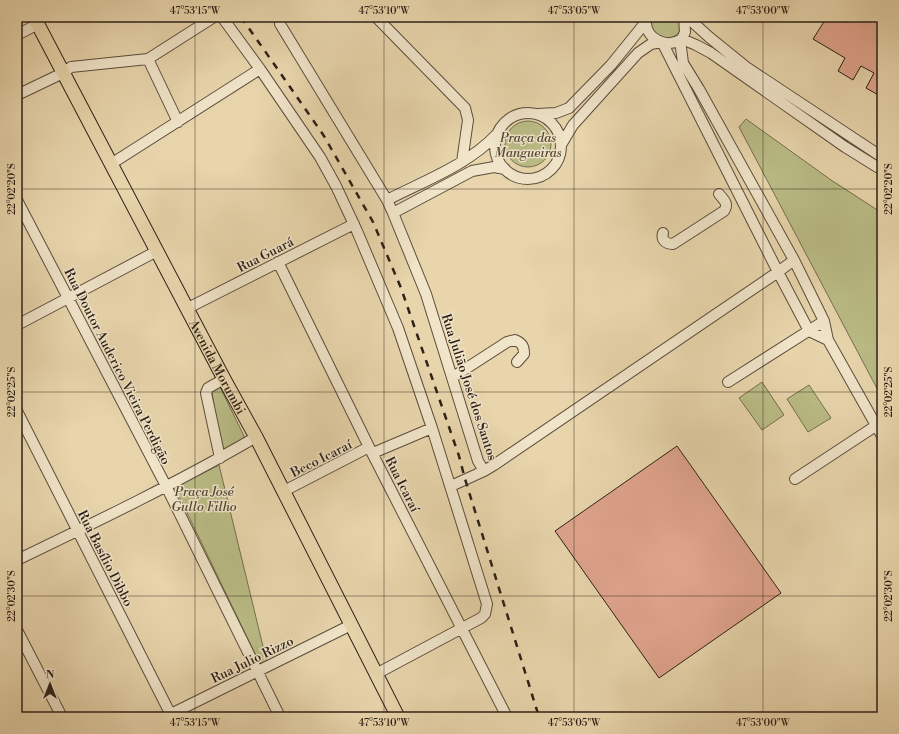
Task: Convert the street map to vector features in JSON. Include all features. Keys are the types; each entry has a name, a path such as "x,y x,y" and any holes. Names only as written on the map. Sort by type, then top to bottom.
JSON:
{"main road":[{"name":"Avenida Morumbi","path":"36,21 256,437 398,717"}],"street":[{"path":"17,95 64,73 71,68 148,59 214,17"},
{"path":"222,17 260,69 320,157 354,224 398,328 451,486 487,604 487,610 481,618 376,674"},
{"path":"376,17 465,108 468,120 462,162"},
{"path":"686,17 685,32 681,40 683,63 794,260 824,321 828,340 882,436"},
{"path":"686,17 746,67 882,157"},
{"path":"646,20 610,65 569,108 549,114 524,113 513,116 504,122 495,141 495,152 499,162 505,169 515,176 526,178 537,177 546,173 554,165 559,156 561,145 573,125 638,53 646,47 662,42 681,40 696,45 711,53 845,147 882,170"},
{"path":"646,20 647,30 650,35 662,42 809,331 828,340"},
{"path":"17,35 36,21"},
{"name":"Rua Julião José dos Santos","path":"280,24 387,200 393,213 426,294 478,461 484,471 501,461 794,260"},
{"path":"148,59 178,122"},
{"path":"111,164 260,69"},
{"path":"535,114 545,118 553,125 558,134 561,145"},
{"path":"387,200 462,162 482,149 498,133"},
{"path":"393,213 472,171 494,168 505,169"},
{"path":"663,233 663,240 669,244 672,244 724,211 727,207 719,194"},
{"name":"Rua Doutor Auderico Vieira Perdigão","path":"17,200 69,297 166,486 280,717"},
{"name":"Rua Guará","path":"188,308 354,224"},
{"path":"17,325 157,250"},
{"name":"Rua Icaraí","path":"278,262 461,629 507,717"},
{"path":"728,382 824,321"},
{"path":"453,377 508,342 515,340 521,342 524,349 524,354 517,362"},
{"path":"220,458 206,393 208,388 224,379"},
{"name":"Rua Basílio Dibbo","path":"17,412 169,716"},
{"path":"794,479 877,426"},
{"name":"Beco Icaraí","path":"284,491 371,450 432,428"},
{"path":"17,560 166,486 220,458 256,437"},
{"path":"451,486 484,471"},
{"name":"Rua Julio Rizzo","path":"169,716 351,625"},
{"path":"17,630 62,717"}],"green space":[{"path":"652,17 680,17 681,27 674,37 662,37 653,31 651,25"},
{"path":"746,119 831,180 882,213 882,398 739,127"},
{"name":"Praça das Mangueiras","path":"524,121 532,121 541,125 547,131 551,144 547,157 541,163 532,167 524,167 515,163 509,157 505,148 505,140 509,131 515,125"},
{"path":"762,382 784,415 762,430 739,398"},
{"path":"809,385 831,418 808,432 787,399"},
{"path":"220,387 244,436 242,442 221,452 212,392 215,388"},
{"name":"Praça José Gullo Filho","path":"219,465 267,663 259,662 177,492 179,485"}],"building":[{"path":"827,17 882,17 882,97 866,88 874,73 861,66 853,80 838,71 845,58 813,39"},
{"path":"677,446 781,593 659,678 555,531"}],"railway":[{"path":"241,17 324,136 373,222 401,288 459,456 539,717"}]}
